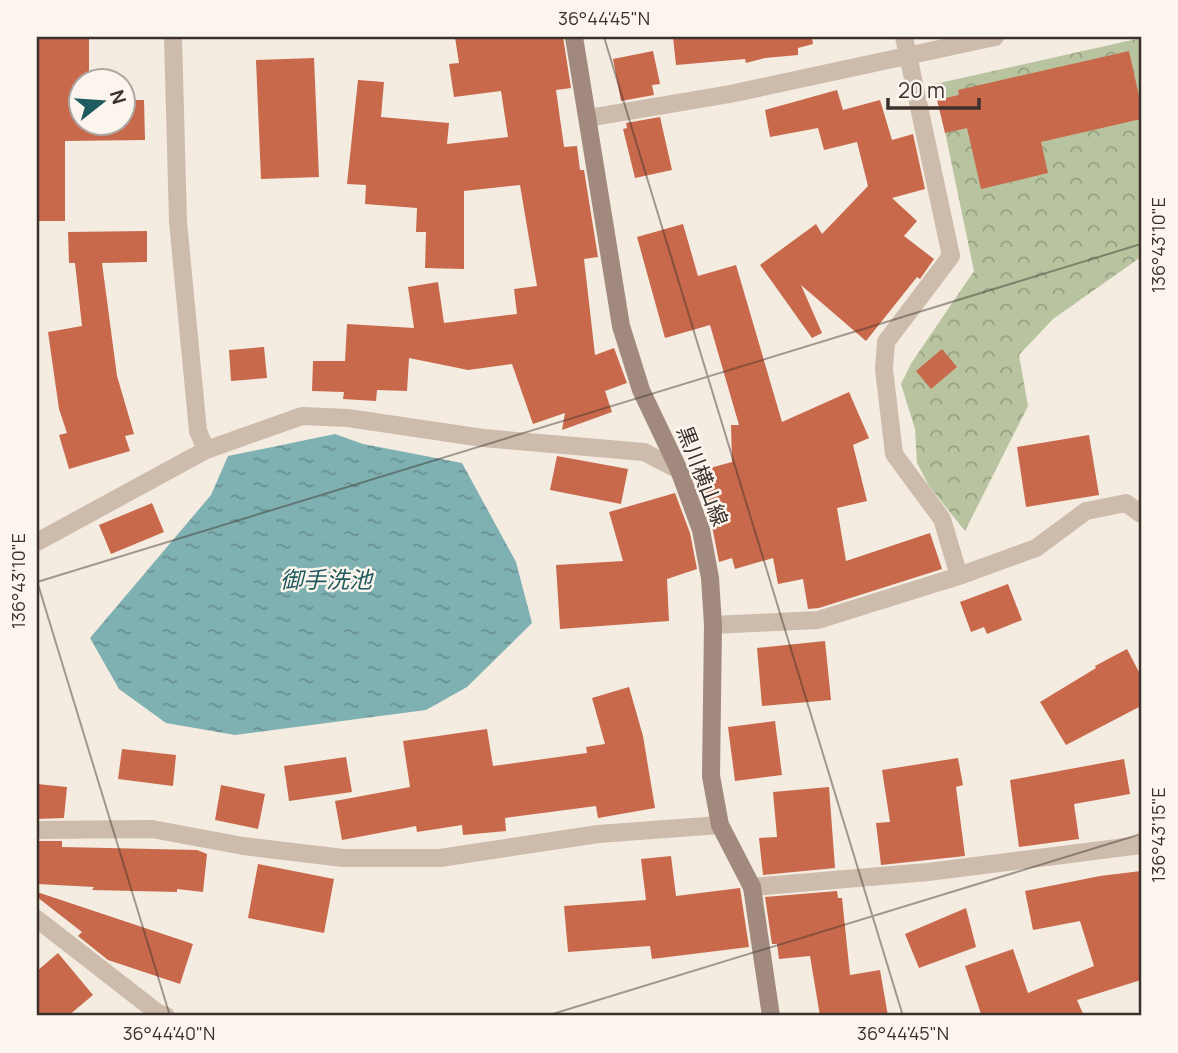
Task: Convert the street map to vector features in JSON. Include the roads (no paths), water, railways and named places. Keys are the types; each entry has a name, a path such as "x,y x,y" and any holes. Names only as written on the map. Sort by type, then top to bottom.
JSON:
{"main road":[{"name":"黒川横山線","path":"574,37 621,326 641,390 679,470 701,530 710,578 713,625 711,776 720,825 752,887 771,1016"}],"street":[{"path":"173,37 178,222 198,431 206,450"},
{"path":"904,37 951,256 886,342 884,369 894,454 942,519 960,576"},
{"path":"588,118 730,94 995,37"},
{"path":"37,542 206,450 302,416 336,418 483,438 644,452 679,470"},
{"path":"713,625 818,620 960,576 1036,548 1086,511 1126,503 1141,514"},
{"path":"37,830 152,830 243,846 342,858 440,858 598,834 720,825"},
{"path":"752,887 928,872 1141,845"},
{"path":"37,919 158,1013 166,1016"}],"water":[{"name":"御手洗池","path":"335,434 363,444 462,463 516,562 532,623 467,687 426,710 235,735 166,723 119,689 90,638 211,495 228,456"}]}
